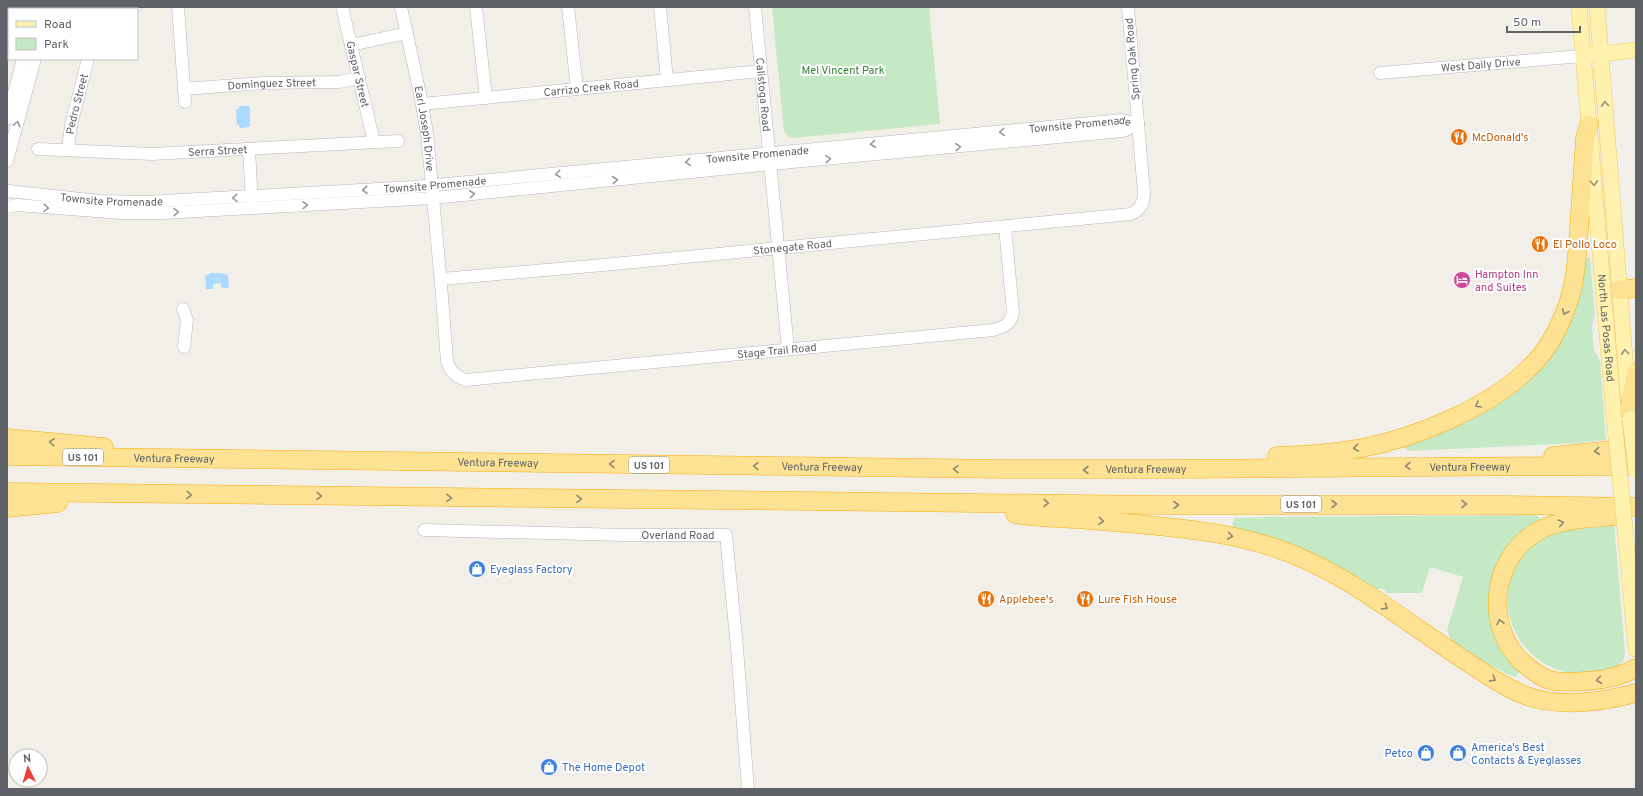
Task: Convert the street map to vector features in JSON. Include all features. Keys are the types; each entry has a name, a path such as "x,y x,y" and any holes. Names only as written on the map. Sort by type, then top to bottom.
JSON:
{"highway":[{"path":"1139,470 1257,457 1316,454 1363,448 1390,441 1442,422 1471,409 1514,382 1533,364 1554,335 1571,296 1576,266 1585,138 1589,125"},
{"path":"1624,415 1636,372"},
{"path":"7,438 123,449 160,458"},
{"path":"1447,466 1636,448"},
{"name":"Ventura Freeway","path":"7,456 1139,470 1447,466 1636,466"},
{"name":"US 101","path":"7,492 1161,505 1505,504 1636,507"},
{"path":"7,508 150,494"},
{"path":"965,502 1018,514 1197,531 1260,542 1289,552 1332,573 1363,592 1496,682 1524,695 1545,701 1562,702 1621,697 1636,693"},
{"path":"1636,515 1581,520 1541,529 1526,539 1510,560 1500,581 1498,605 1499,619 1507,643 1526,666 1536,674 1550,680 1563,682 1602,680 1624,674 1636,668"}],"main road":[{"name":"North Las Posas Road","path":"1579,7 1589,125 1620,290"},
{"name":"North Las Posas Road","path":"1597,7 1620,290 1626,540 1636,649"},
{"path":"1582,56 1636,50"},
{"name":"North Las Posas Road","path":"1624,415 1636,471"}],"street":[{"path":"120,8 135,7"},
{"path":"178,7 185,102"},
{"name":"Gaspar Street","path":"342,7 374,142"},
{"name":"Earl Joseph Drive","path":"401,7 427,133 441,279 446,361 450,370"},
{"path":"476,7 486,98"},
{"path":"568,7 577,89"},
{"path":"660,7 667,80"},
{"name":"Calistoga Road","path":"755,7 788,350"},
{"name":"Spring Oak Road","path":"1128,7 1144,193 1142,206"},
{"path":"351,46 406,33"},
{"name":"West Daily Drive","path":"1380,73 1582,56"},
{"path":"7,119 23,60"},
{"path":"7,161 35,60"},
{"name":"Pedro Street","path":"68,149 71,125 88,60"},
{"name":"Carrizo Creek Road","path":"422,104 761,71"},
{"name":"Dominguez Street","path":"184,89 263,83 339,82 359,78"},
{"name":"Townsite Promenade","path":"7,207 17,205 138,213 252,202 433,192 770,159 1123,131 1138,124"},
{"name":"Serra Street","path":"38,149 68,149 152,154 398,140"},
{"path":"249,149 252,202"},
{"name":"Townsite Promenade","path":"7,194 122,202 252,202"},
{"name":"Stonegate Road","path":"441,279 1126,215 1135,212 1142,206"},
{"name":"Stage Trail Road","path":"450,370 457,377 466,380 788,350 1002,328 1009,323 1013,312 1005,227"},
{"path":"183,309 187,320 184,347"},
{"name":"Overland Road","path":"424,530 626,535 726,535 737,648 748,789"}],"green space":[{"name":"Mel Vincent Park","path":"772,7 929,7 940,124 794,138 789,137 784,131"},
{"path":"1590,257 1595,315 1592,327 1594,350 1600,361 1606,440 1578,443 1410,451 1404,448 1404,444 1528,377 1584,258"},
{"path":"1536,515 1539,518 1539,526 1493,590 1524,669 1514,677 1486,663 1451,640 1447,630 1463,577 1430,567 1422,593 1388,593 1383,589 1374,589 1234,530 1232,525 1235,518"},
{"path":"1614,523 1625,653 1624,658 1620,665 1609,670 1575,673 1557,670 1535,657 1522,643 1513,628 1508,610 1507,592 1511,575 1520,558 1533,544 1542,538 1561,530"}],"water":[{"path":"239,106 248,106 250,108 250,127 240,128 239,125 237,125 236,109 239,109"},
{"path":"211,273 228,275 229,288 221,288 221,283 213,284 213,289 206,289 205,276"}],"place":[{"name":"McDonald's","path":"1459,137"},
{"name":"El Pollo Loco","path":"1540,244"},
{"name":"Hampton Inn and Suites","path":"1462,280"},
{"name":"Eyeglass Factory","path":"477,569"},
{"name":"Applebee's","path":"986,599"},
{"name":"Lure Fish House","path":"1085,599"},
{"name":"Petco","path":"1426,753"},
{"name":"America's Best Contacts & Eyeglasses","path":"1458,753"},
{"name":"The Home Depot","path":"549,767"}]}
